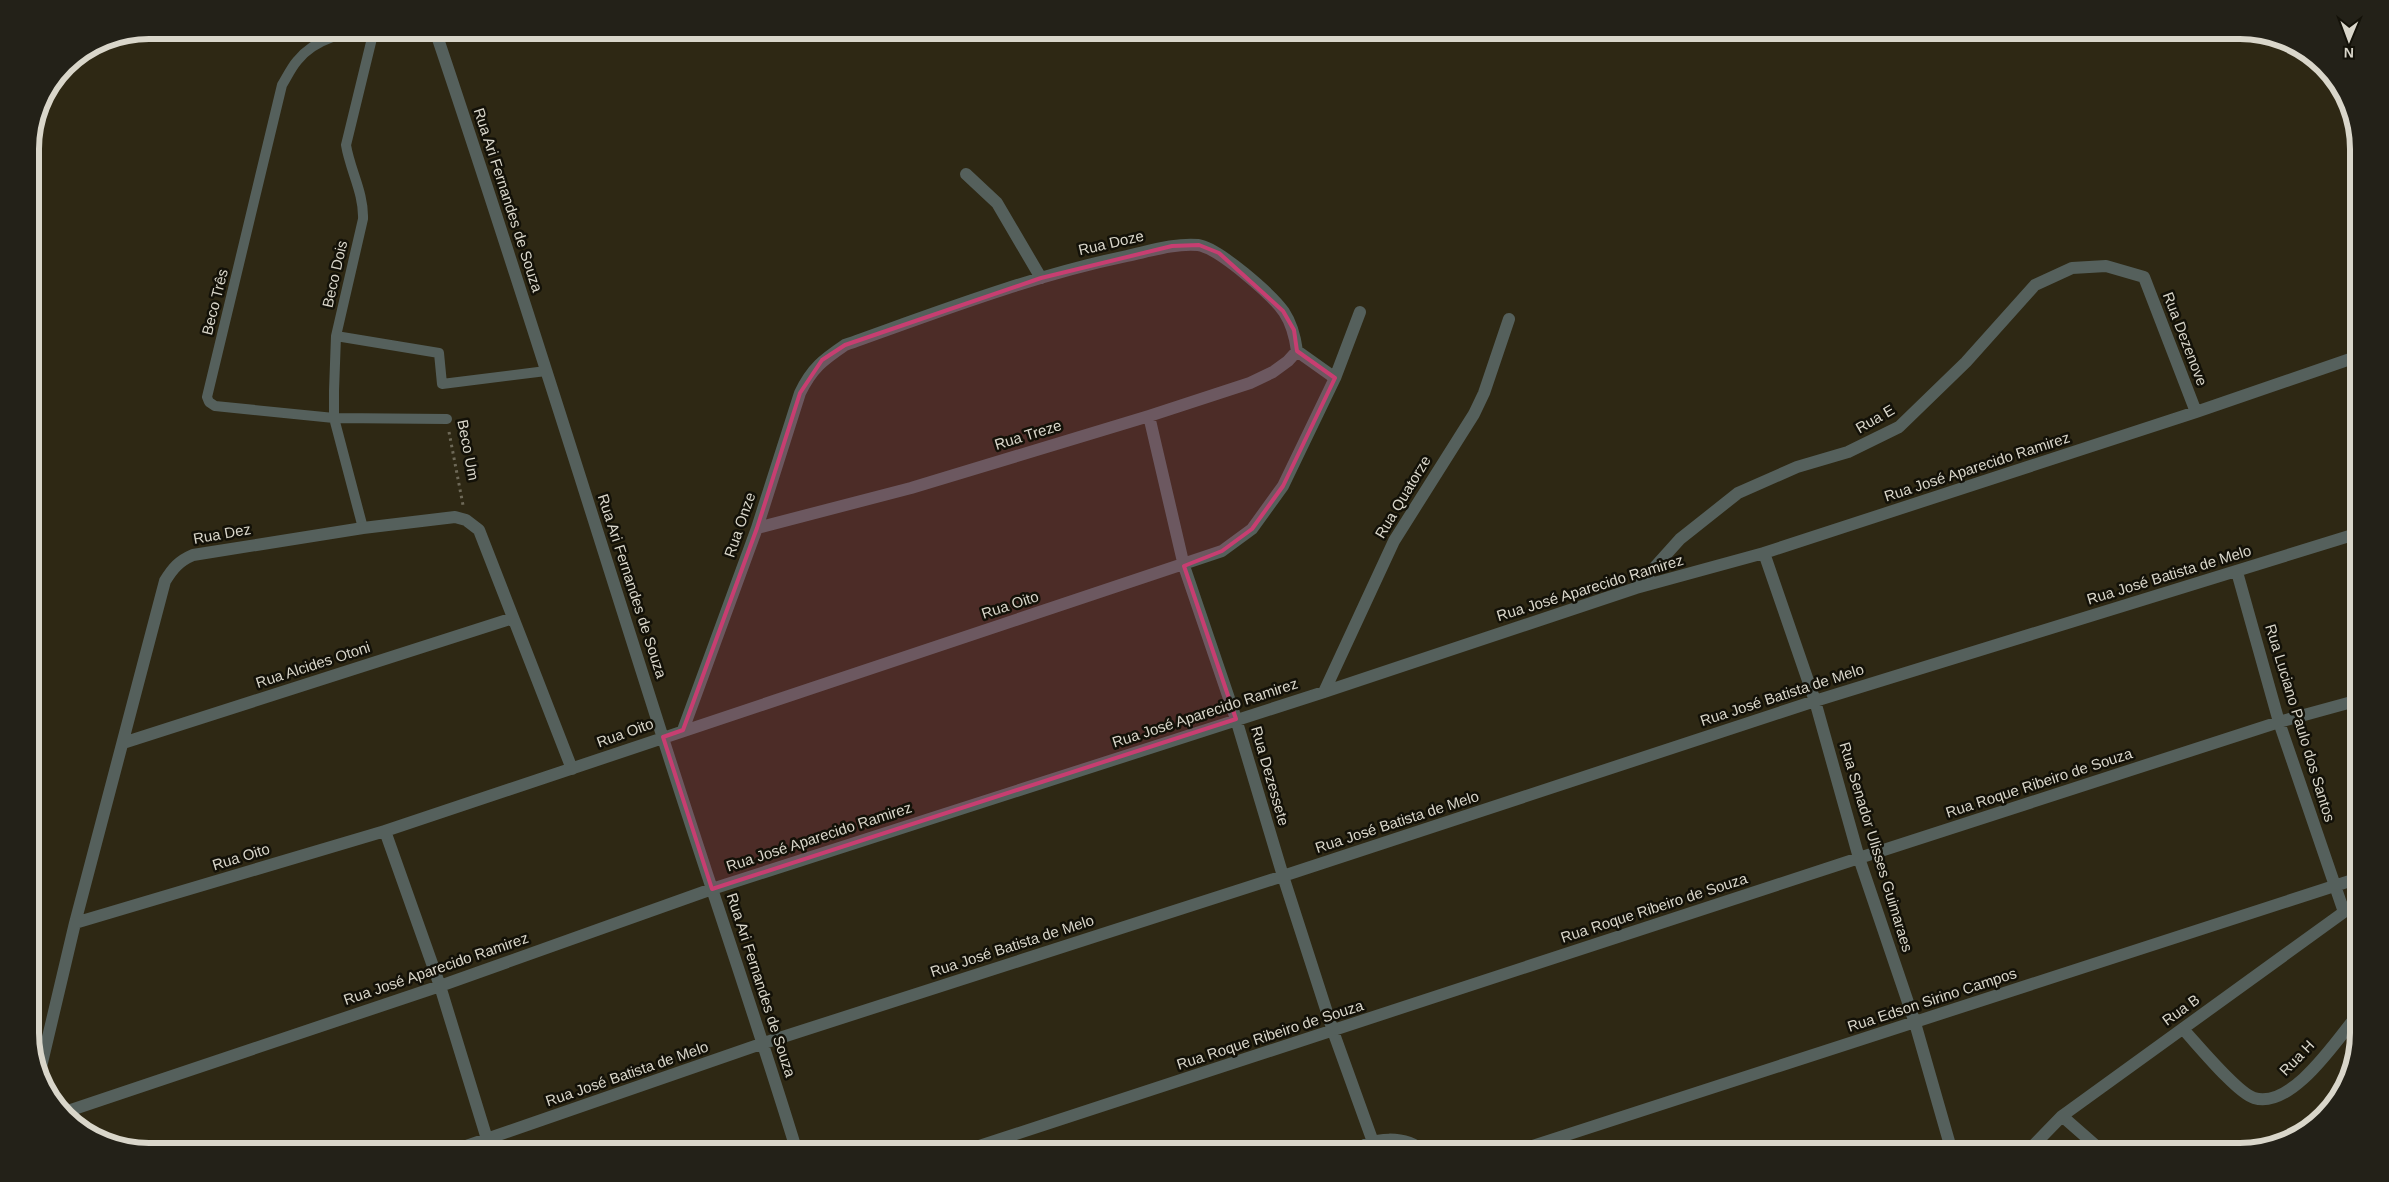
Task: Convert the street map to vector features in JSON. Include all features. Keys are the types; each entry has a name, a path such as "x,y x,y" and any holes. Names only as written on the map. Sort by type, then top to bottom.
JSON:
{"street":[{"name":"Rua Ari Fernandes de Souza","path":"438,39 507,245 663,737 764,1043 794,1143"},
{"path":"966,174 997,203 1041,278"},
{"name":"Rua Doze","path":"846,345 1041,278 1086,265 1172,246 1199,245 1219,253 1241,270 1283,311 1294,330 1297,351"},
{"name":"Rua E","path":"1636,588 1680,539 1738,493 1797,467 1848,452 1899,426 1966,362 2035,285 2072,268 2106,266 2144,277"},
{"name":"Rua Dezenove","path":"2144,277 2196,412"},
{"path":"1184,566 1222,551 1252,529 1283,486 1334,378 1360,312"},
{"name":"Rua Quatorze","path":"1324,692 1394,540 1474,414 1484,393 1509,319"},
{"name":"Rua Onze","path":"683,730 757,528 800,394 809,376 822,360 846,345"},
{"path":"1297,351 1334,378"},
{"name":"Rua Treze","path":"757,528 911,488 1149,416 1250,383 1273,372 1288,361 1297,351"},
{"name":"Rua José Aparecido Ramirez","path":"70,1110 440,986 712,889 1324,692 1636,588 1764,553 2196,412 2350,359"},
{"name":"Rua Dezessete","path":"1149,416 1184,566 1236,719 1283,876 1372,1142"},
{"name":"Rua Dez","path":"43,1059 75,923 165,581 172,569 182,560 193,554 363,528 456,517 466,520"},
{"path":"466,520 479,530 572,770"},
{"name":"Rua José Batista de Melo","path":"497,1143 764,1043 1283,876 1814,701 2350,536"},
{"name":"Rua Senador Ulisses Guimaraes","path":"1764,553 1814,701 1859,858 1915,1023 1949,1143"},
{"name":"Rua Oito","path":"75,923 385,831 572,770 683,730 1184,566"},
{"name":"Rua Luciano Paulo dos Santos","path":"2237,572 2280,722 2344,912"},
{"name":"Rua Alcides Otoni","path":"123,743 513,618"},
{"name":"Rua Roque Ribeiro de Souza","path":"989,1143 1334,1032 1859,858 2280,722 2350,703"},
{"path":"385,831 440,986 488,1143"},
{"name":"Rua Edson Sirino Campos","path":"1542,1143 2350,881"},
{"name":"Rua B","path":"2036,1143 2062,1116 2350,907"},
{"name":"Rua H","path":"2183,1029 2238,1088 2254,1098 2272,1099 2294,1088 2350,1023"},
{"path":"2062,1116 2093,1143"},
{"path":"1372,1142 1390,1139 1408,1143"}],"lane":[{"name":"Beco Três","path":"326,39 307,51 296,61 282,85 207,397 209,402 215,406 334,418 447,419"},
{"name":"Beco Dois","path":"363,528 334,418 336,336 364,219 364,204 348,158 346,145 371,39"},
{"path":"336,336 438,353 442,384 546,371"}],"path":[{"name":"Beco Um","path":"447,419 466,520"}],"highlighted area":[{"path":"1199,245 1219,253 1283,311 1294,330 1297,351 1335,378 1283,486 1252,529 1222,551 1184,566 1236,719 712,889 663,737 683,730 757,528 800,393 822,360 845,345 1041,278 1172,246"}]}
